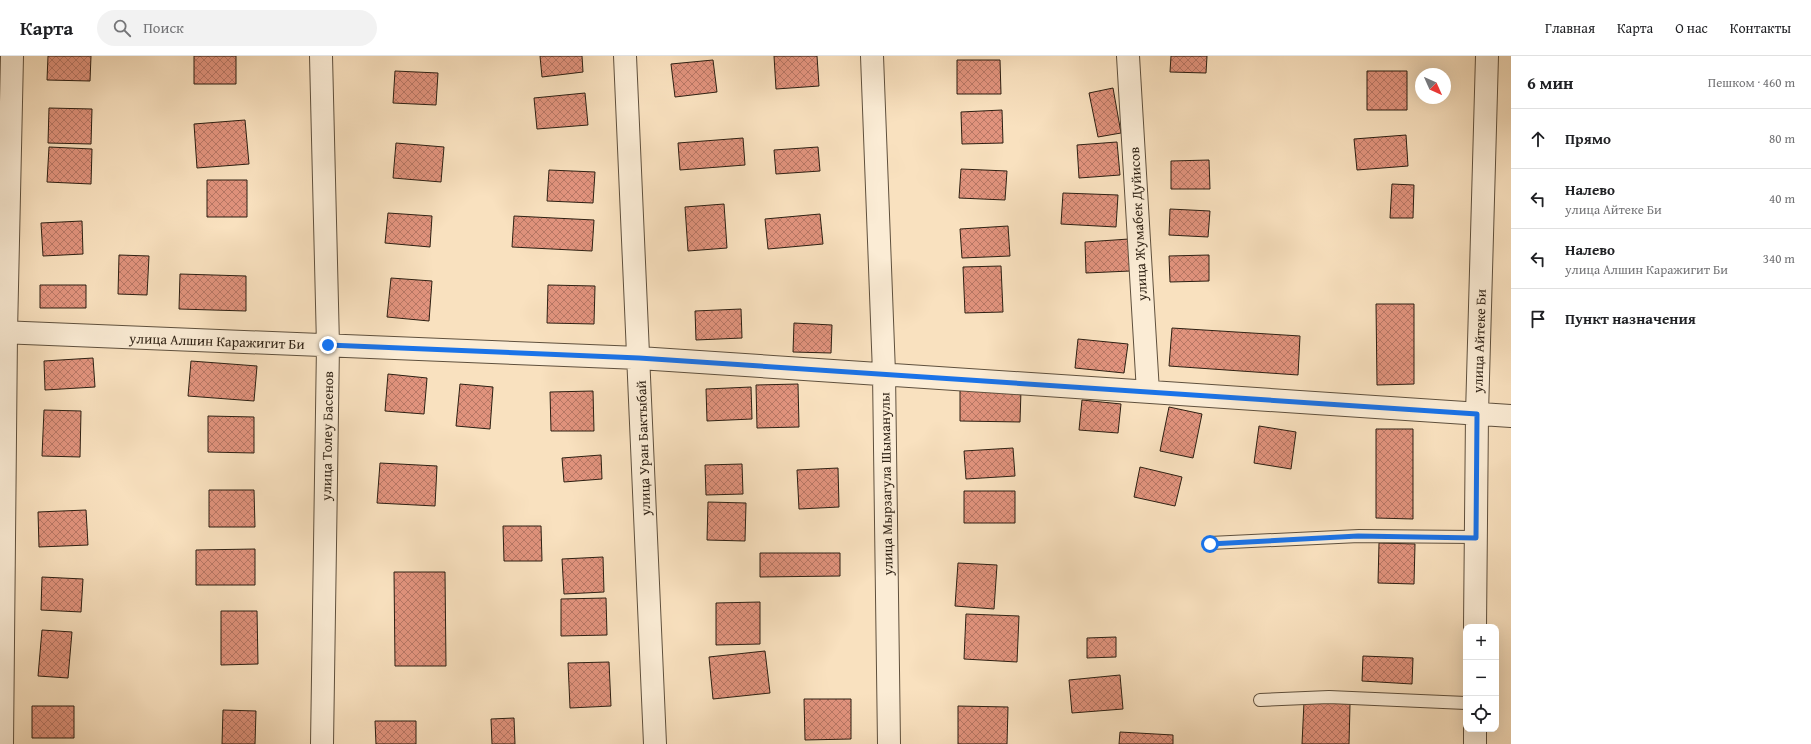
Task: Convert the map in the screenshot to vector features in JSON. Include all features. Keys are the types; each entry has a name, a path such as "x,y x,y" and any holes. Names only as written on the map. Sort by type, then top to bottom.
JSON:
{"street":[{"path":"2,744 3,333 12,56"},
{"name":"улица Толеу Басенов","path":"321,56 328,345 322,744"},
{"name":"улица Уран Бактыбай","path":"625,56 655,744"},
{"name":"улица Мырзагула Шыманулы","path":"872,56 884,373 889,744"},
{"name":"улица Жумабек Дуйисов","path":"1128,56 1148,392"},
{"name":"улица Айтеке Би","path":"1476,624 1477,414 1487,56"},
{"name":"улица Алшин Каражигит Би","path":"3,333 639,358 884,373 1511,416"},
{"path":"1474,744 1475,732"}],"lane":[{"path":"1210,544 1358,536 1476,538"},
{"path":"1260,700 1329,697 1463,703"}],"building":[{"path":"48,56 91,56 90,81 47,80"},
{"path":"194,56 236,56 236,84 194,84"},
{"path":"540,56 582,56 583,72 542,77"},
{"path":"774,56 817,56 819,86 776,89"},
{"path":"1171,56 1207,56 1206,73 1170,72"},
{"path":"713,60 717,92 675,97 671,64"},
{"path":"957,60 1000,60 1001,94 957,94"},
{"path":"395,71 438,73 436,105 393,103"},
{"path":"1367,71 1407,71 1407,110 1367,110"},
{"path":"1113,88 1121,133 1098,137 1089,93"},
{"path":"585,93 588,125 537,129 534,98"},
{"path":"49,108 92,109 91,144 48,143"},
{"path":"1002,110 1003,143 962,144 961,112"},
{"path":"245,120 249,164 197,168 194,124"},
{"path":"1406,135 1408,166 1357,170 1354,139"},
{"path":"743,138 745,165 680,170 678,143"},
{"path":"1117,142 1120,175 1079,178 1077,145"},
{"path":"396,143 444,147 441,182 393,178"},
{"path":"49,147 92,149 91,184 47,182"},
{"path":"818,147 820,171 776,174 774,150"},
{"path":"1209,160 1210,189 1171,189 1171,161"},
{"path":"961,169 1007,171 1005,200 959,198"},
{"path":"549,170 595,172 593,203 547,201"},
{"path":"207,180 247,180 247,217 207,217"},
{"path":"1392,184 1414,185 1413,218 1390,218"},
{"path":"1063,193 1118,195 1116,227 1061,224"},
{"path":"724,204 727,248 688,251 685,207"},
{"path":"1170,209 1210,211 1208,237 1169,235"},
{"path":"388,213 432,216 430,247 385,243"},
{"path":"820,214 823,244 768,249 765,219"},
{"path":"514,216 594,220 592,251 512,247"},
{"path":"82,221 83,254 43,256 41,223"},
{"path":"1008,226 1010,256 962,258 960,229"},
{"path":"1129,239 1130,271 1086,273 1085,242"},
{"path":"119,255 149,256 147,295 118,294"},
{"path":"1209,255 1209,281 1170,282 1169,256"},
{"path":"1001,266 1003,312 965,313 963,267"},
{"path":"180,274 246,276 246,311 179,309"},
{"path":"391,278 432,281 429,321 387,317"},
{"path":"40,285 86,285 86,308 40,308"},
{"path":"548,285 595,286 594,324 547,323"},
{"path":"1376,304 1414,304 1414,384 1377,385"},
{"path":"741,309 742,338 696,340 695,311"},
{"path":"794,323 832,325 831,353 793,352"},
{"path":"1172,328 1300,336 1298,375 1169,366"},
{"path":"1078,339 1128,344 1124,373 1075,368"},
{"path":"93,358 95,387 45,390 44,361"},
{"path":"191,361 257,366 254,401 188,396"},
{"path":"388,374 427,378 424,414 385,411"},
{"path":"460,384 493,387 490,429 456,426"},
{"path":"798,384 799,427 757,428 756,385"},
{"path":"751,387 752,419 707,421 706,389"},
{"path":"960,389 1021,390 1020,422 960,421"},
{"path":"593,391 594,431 551,431 550,392"},
{"path":"1082,400 1121,404 1118,433 1079,430"},
{"path":"1169,407 1202,414 1193,458 1160,451"},
{"path":"44,410 81,411 80,457 42,456"},
{"path":"208,416 254,417 254,453 208,452"},
{"path":"1259,426 1296,432 1291,469 1254,463"},
{"path":"1376,429 1413,429 1413,519 1376,518"},
{"path":"1013,448 1015,476 966,479 964,451"},
{"path":"601,455 602,479 564,482 562,458"},
{"path":"380,463 437,466 435,506 377,503"},
{"path":"742,464 743,494 706,495 705,465"},
{"path":"1140,467 1182,477 1175,506 1134,497"},
{"path":"838,468 839,507 799,509 797,470"},
{"path":"209,490 254,490 255,527 209,527"},
{"path":"964,491 1015,491 1015,523 964,523"},
{"path":"708,502 746,503 745,541 707,540"},
{"path":"86,510 88,545 39,547 38,512"},
{"path":"503,526 541,526 542,561 504,561"},
{"path":"1379,543 1415,544 1414,584 1378,583"},
{"path":"255,549 255,585 196,585 196,550"},
{"path":"760,553 840,553 840,576 760,577"},
{"path":"603,557 604,592 564,594 562,559"},
{"path":"958,563 997,565 994,609 955,606"},
{"path":"394,572 445,572 446,666 395,666"},
{"path":"42,577 83,579 81,612 41,610"},
{"path":"606,598 607,635 561,636 561,599"},
{"path":"760,602 760,644 716,645 716,603"},
{"path":"221,611 257,611 258,664 221,665"},
{"path":"966,614 1019,616 1017,662 964,659"},
{"path":"42,630 72,632 68,678 38,676"},
{"path":"1116,637 1116,657 1087,658 1087,638"},
{"path":"765,651 770,693 713,699 709,657"},
{"path":"1363,656 1413,658 1412,684 1362,681"},
{"path":"609,662 611,706 570,708 568,663"},
{"path":"1120,675 1123,709 1072,713 1069,680"},
{"path":"804,699 851,699 851,739 805,740"},
{"path":"1304,702 1350,704 1349,744 1302,744"},
{"path":"32,706 74,706 74,738 32,738"},
{"path":"958,706 1008,707 1007,744 958,744"},
{"path":"223,710 256,711 255,744 222,744"},
{"path":"514,718 515,744 492,744 491,719"},
{"path":"375,721 416,721 416,744 376,744"},
{"path":"1120,732 1173,735 1173,744 1119,744"}],"route":[{"path":"328,345 639,358 884,373 1477,414 1476,538 1358,536 1210,544"}]}
